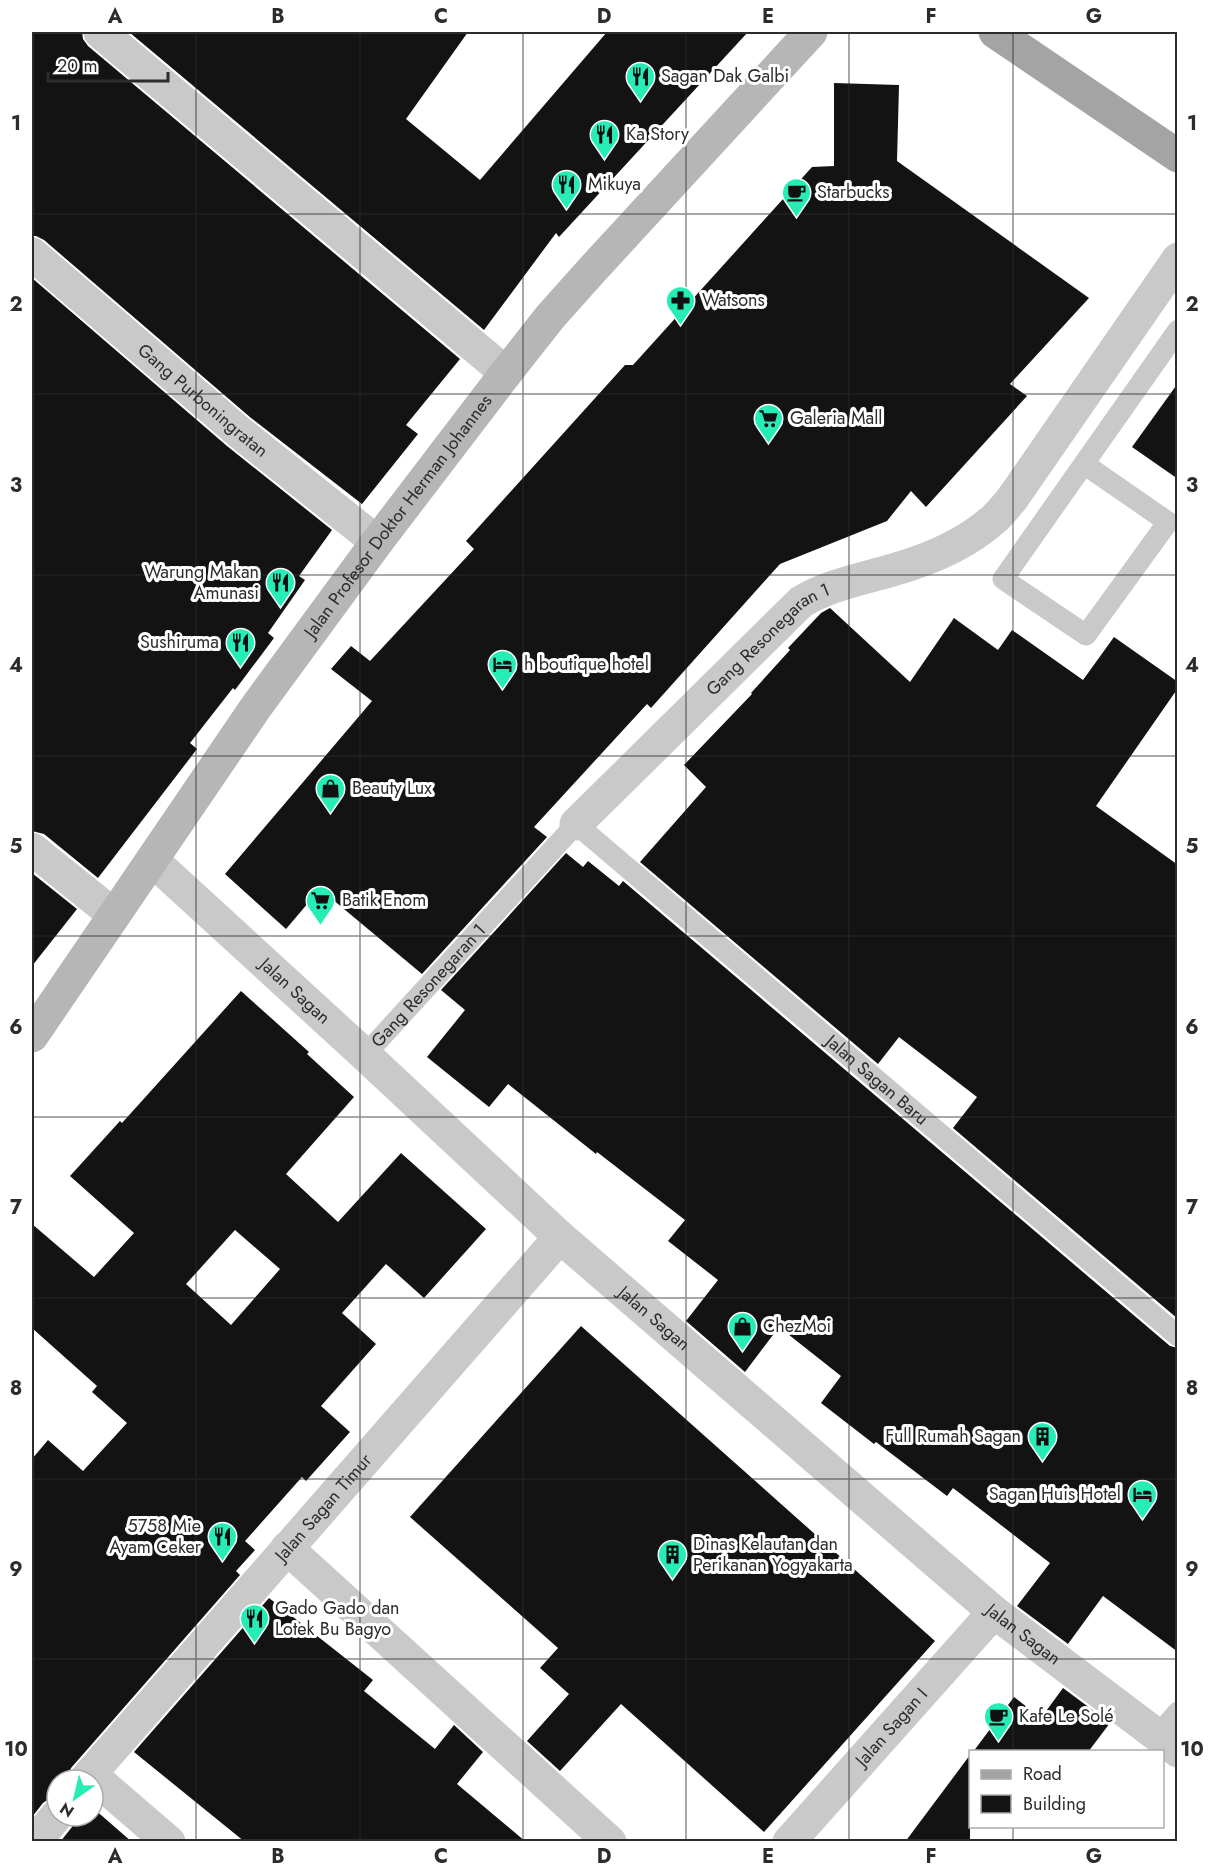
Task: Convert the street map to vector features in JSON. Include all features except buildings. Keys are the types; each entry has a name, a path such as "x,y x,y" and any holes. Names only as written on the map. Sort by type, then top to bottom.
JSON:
{"main road":[{"name":"Jalan Profesor Doktor Herman Johannes","path":"32,1036 256,707 377,542 506,373 550,317 592,270 811,32"},
{"path":"995,32 1178,156"}],"street":[{"path":"100,32 506,373"},
{"name":"Gang Purboningratan","path":"32,254 239,432 377,542"},
{"name":"Gang Resonegaran 1","path":"576,824 801,602 837,585 934,556 964,540 994,519 1012,499 1178,259"},
{"path":"32,849 114,915"},
{"name":"Jalan Sagan","path":"152,860 560,1237 994,1612 1171,1733"},
{"name":"Jalan Sagan Timur","path":"96,1768 560,1237"},
{"path":"287,1548 610,1842"},
{"name":"Jalan Sagan I","path":"789,1842 994,1612"},
{"path":"105,1791 169,1842"},
{"path":"35,1842 46,1828"}],"lane":[{"path":"1084,464 1168,522 1086,635 1003,579 1178,330"},
{"name":"Gang Resonegaran 1","path":"365,1055 576,824"},
{"name":"Jalan Sagan Baru","path":"576,824 1178,1336"}],"place":[{"name":"Sagan Dak Galbi","path":"640,102"},
{"name":"Ka Story","path":"605,160"},
{"name":"Mikuya","path":"567,210"},
{"name":"Starbucks","path":"796,218"},
{"name":"Watsons","path":"681,326"},
{"name":"Galeria Mall","path":"769,444"},
{"name":"Warung Makan Amunasi","path":"280,608"},
{"name":"Sushiruma","path":"240,668"},
{"name":"h boutique hotel","path":"503,690"},
{"name":"Beauty Lux","path":"331,814"},
{"name":"Batik Enom","path":"321,926"},
{"name":"ChezMoi","path":"742,1352"},
{"name":"Full Rumah Sagan","path":"1042,1462"},
{"name":"Sagan Huis Hotel","path":"1142,1520"},
{"name":"5758 Mie Ayam Ceker","path":"222,1562"},
{"name":"Dinas Kelautan dan Perikanan Yogyakarta","path":"672,1580"},
{"name":"Gado Gado dan Lotek Bu Bagyo","path":"254,1644"},
{"name":"Kafe Le Solé","path":"998,1742"}]}
